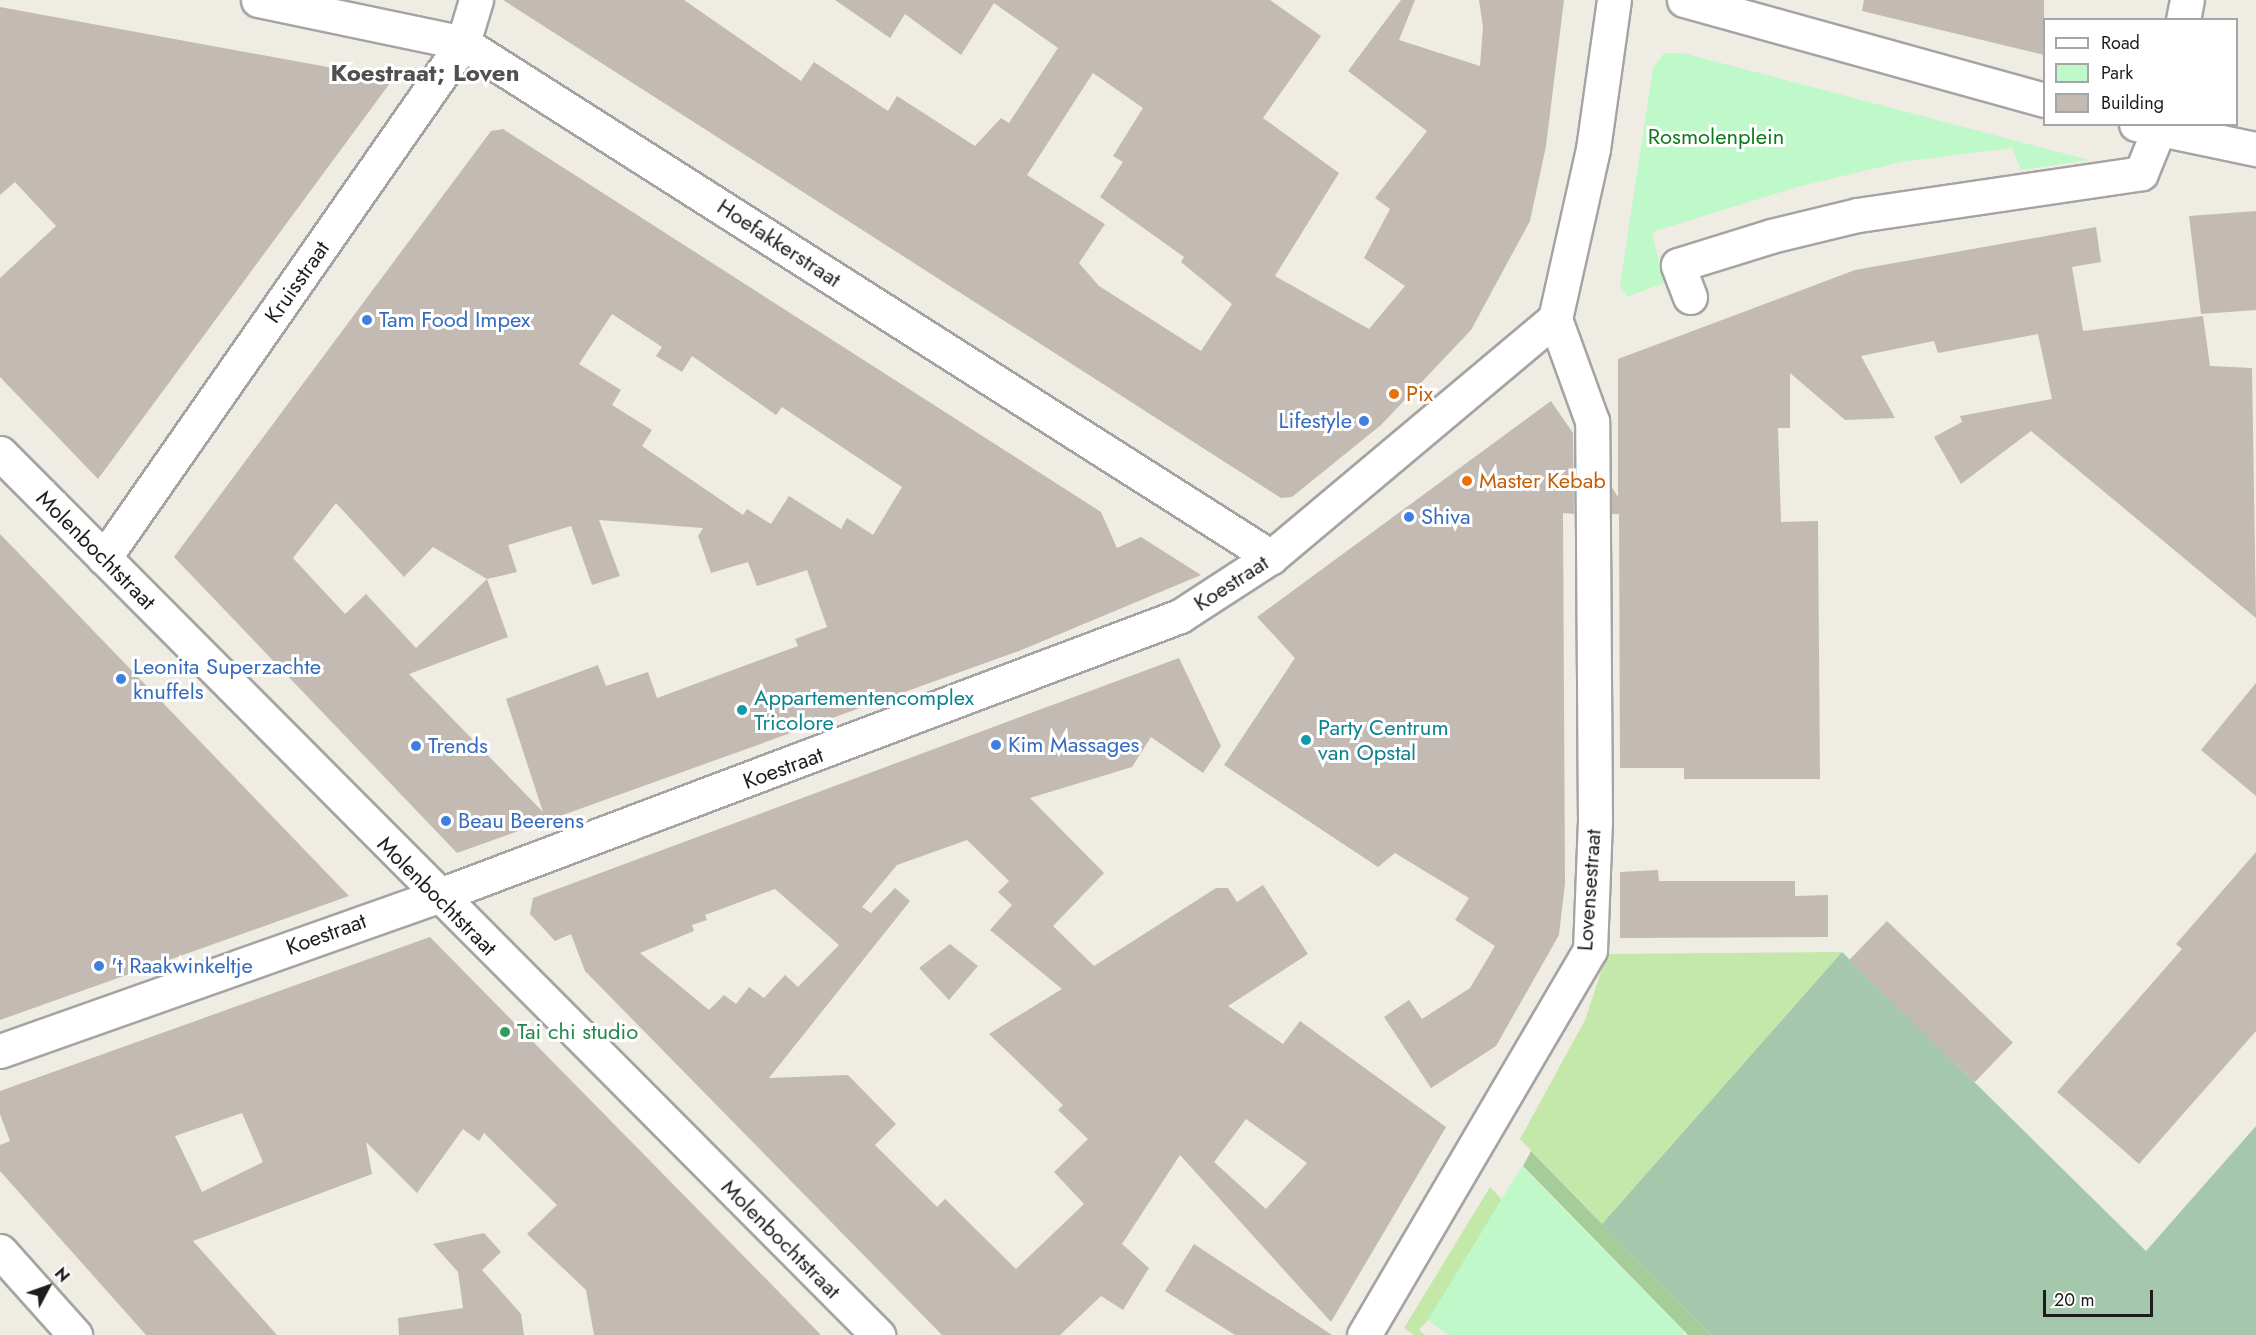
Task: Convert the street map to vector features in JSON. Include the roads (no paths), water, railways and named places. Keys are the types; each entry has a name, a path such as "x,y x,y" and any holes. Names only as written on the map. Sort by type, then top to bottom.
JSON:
{"street":[{"name":"Hoefakkerstraat","path":"258,0 463,43 1271,557"},
{"name":"Kruisstraat","path":"104,558 463,43 476,0"},
{"path":"1555,319 1593,149 1614,0"},
{"path":"1684,0 2043,100"},
{"path":"2183,18 2187,0"},
{"path":"1690,297 1678,265 1771,236 1858,215 2141,173 2152,126 2256,149"},
{"name":"Lovensestraat","path":"1364,1335 1590,950 1595,822 1592,421 1555,319"},
{"name":"Koestraat","path":"0,1051 437,896 1180,616 1271,557 1555,319"},
{"name":"Molenbochtstraat","path":"0,453 437,896 875,1334"},
{"path":"0,1251 75,1335"}],"place":[{"name":"Tam Food Impex","path":"367,320"},
{"name":"Pix","path":"1394,394"},
{"name":"Lifestyle","path":"1364,421"},
{"name":"Master Kebab","path":"1467,481"},
{"name":"Shiva","path":"1409,517"},
{"name":"Leonita Superzachte knuffels","path":"121,679"},
{"name":"Appartementencomplex Tricolore","path":"742,710"},
{"name":"Party Centrum van Opstal","path":"1306,740"},
{"name":"Kim Massages","path":"996,745"},
{"name":"Trends","path":"416,746"},
{"name":"Beau Beerens","path":"446,821"},
{"name":"'t Raakwinkeltje","path":"99,966"},
{"name":"Tai chi studio","path":"505,1032"}],"district":[{"name":"Koestraat; Loven","path":"425,73"}],"park label":[{"name":"Rosmolenplein","path":"1716,137"}]}
